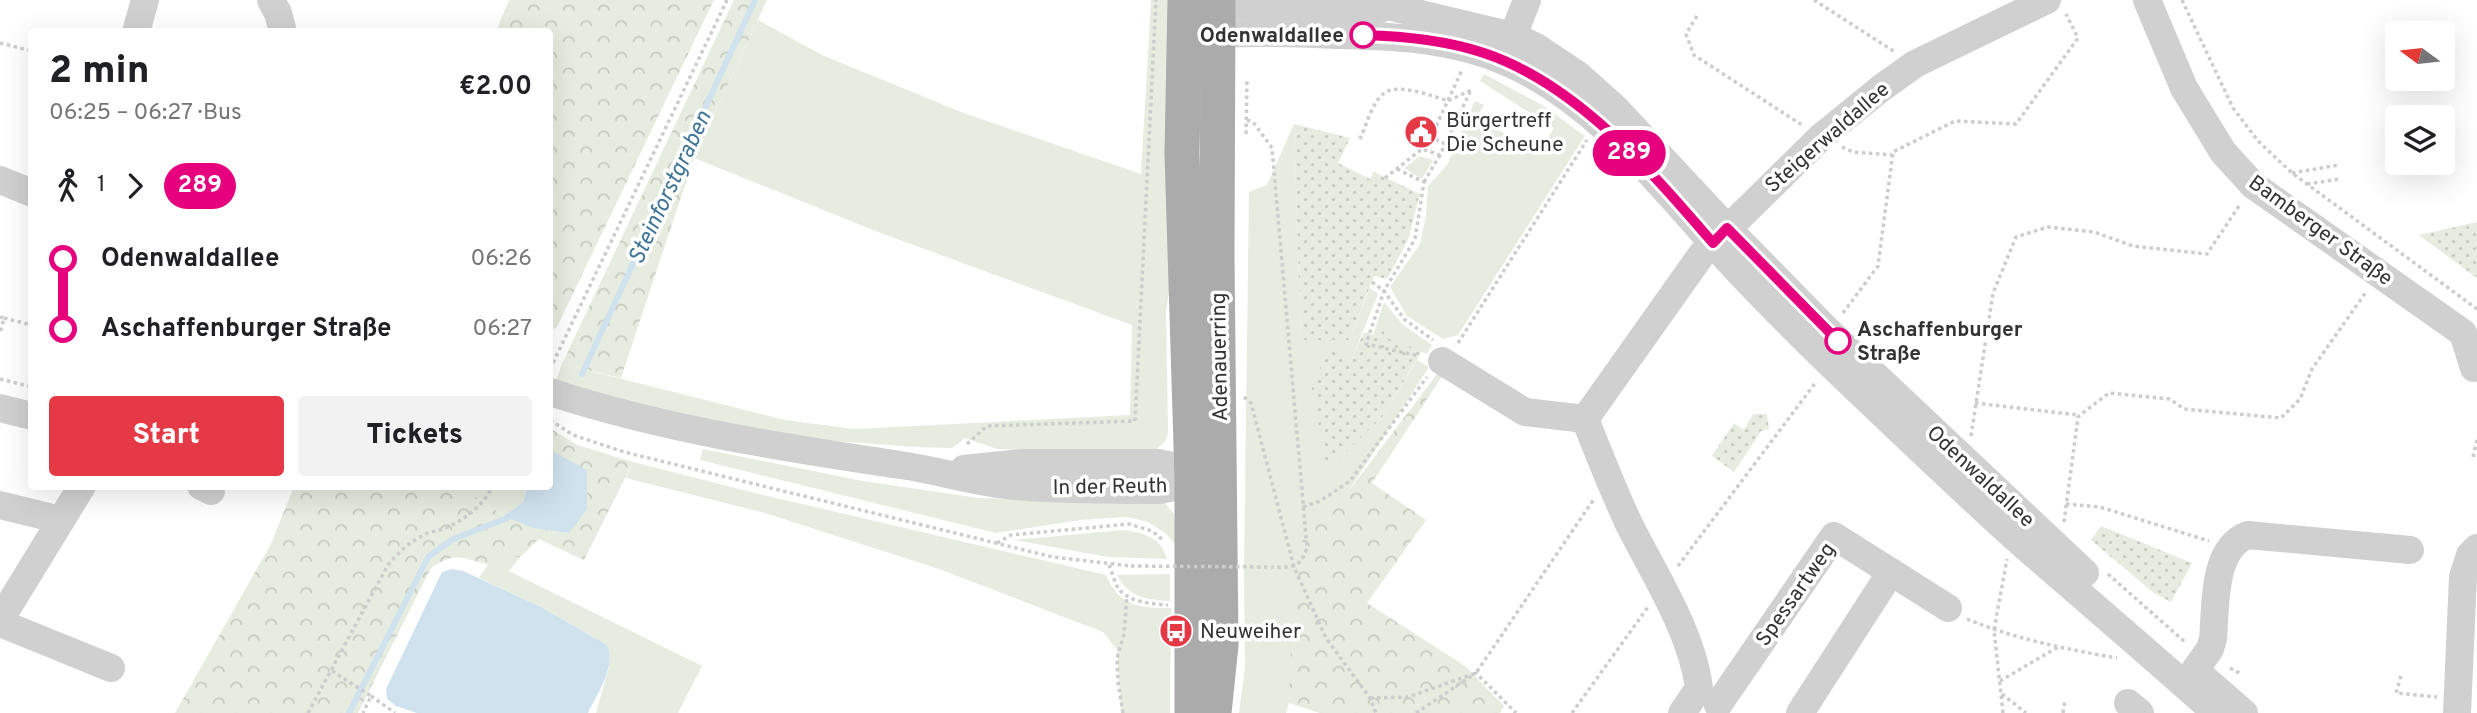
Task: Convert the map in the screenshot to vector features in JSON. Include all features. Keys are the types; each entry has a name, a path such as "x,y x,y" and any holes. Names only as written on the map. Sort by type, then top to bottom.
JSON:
{"main road":[{"name":"Adenauerring","path":"1205,12 1182,153 1221,645 1214,713"},
{"name":"Adenauerring","path":"1192,713 1206,478"}],"street":[{"path":"137,28 145,0"},
{"path":"271,0 283,28"},
{"name":"Odenwaldallee","path":"1362,0 1514,36 1578,75 1616,109 1720,236 1830,363 2000,523 2216,713"},
{"path":"1514,36 1527,0"},
{"name":"Bamberger Straße","path":"2147,0 2184,88 2223,152 2253,184 2463,333 2474,368"},
{"name":"Steigerwaldallee","path":"1720,236 1821,137 1880,89 1915,65 2055,5"},
{"name":"Odenwaldallee","path":"1205,12 1401,9"},
{"name":"Odenwaldallee","path":"1205,12 1250,33 1382,36 1428,40 1471,49 1533,74 1573,100 1678,203 1720,236 1827,330 2052,543 2244,713"},
{"path":"0,180 28,191"},
{"path":"1585,419 1702,254 1720,236"},
{"path":"1442,361 1525,412 1585,419"},
{"name":"In der Reuth","path":"553,393 606,410 753,443 948,472 984,482 1017,486 1146,489 1175,486 1206,478"},
{"path":"0,408 28,415"},
{"path":"1585,419 1608,479 1715,702 1682,713"},
{"path":"80,490 1,618 111,668"},
{"path":"0,505 61,520"},
{"path":"2195,670 2210,649 2220,563 2238,539 2248,535 2410,550"},
{"name":"Spessartweg","path":"1715,702 1834,536 1948,608"},
{"path":"2457,713 2463,577 2470,555 2477,548"},
{"path":"1800,713 1891,572"}],"path":[{"path":"553,363 727,0"},
{"path":"948,472 960,451 986,426 1135,421 1156,0"},
{"path":"1814,0 1915,65"},
{"path":"2182,0 2233,108 2244,125 2292,173 2477,309"},
{"path":"1827,330 1840,318 1878,266 1893,152 1955,121 2016,124 2078,38 2055,5"},
{"path":"1697,16 1686,34 1694,55 1821,137"},
{"path":"0,43 28,50"},
{"path":"1445,144 1432,137 1466,62"},
{"path":"1360,139 1382,94 1390,90 1409,90 1448,101 1471,90 1424,182 1415,239 1384,291 1366,344 1442,361"},
{"path":"553,422 573,435 624,452 1053,557 1131,566 1294,567 1303,560 1307,548 1272,148 1253,122 1247,120"},
{"path":"1303,507 1320,500 1350,481 1430,372 1452,352 1599,123"},
{"path":"1385,178 1422,149 1440,155"},
{"path":"1866,153 1892,155"},
{"path":"2292,173 2339,165"},
{"path":"1397,169 1424,182"},
{"path":"2307,184 2340,179"},
{"path":"1966,443 1971,436 1993,293 2016,237 2048,227 2094,232 2133,246 2207,254 2253,184"},
{"path":"2064,526 2080,415 2109,393 2170,398 2184,409 2281,418 2300,400 2312,369 2378,273"},
{"path":"1372,282 1384,291 1405,319 1435,342 1442,361"},
{"path":"0,334 2,317 28,324"},
{"path":"1938,332 1986,337"},
{"path":"1572,713 1821,376"},
{"path":"0,379 28,386"},
{"path":"1244,397 1251,403 1294,567 1326,638 1370,698 1377,713"},
{"path":"1975,403 2080,415"},
{"path":"2473,457 2477,440"},
{"path":"1416,713 1476,673 1608,479"},
{"path":"308,713 394,557 424,535 448,527 475,510 491,490"},
{"path":"2066,504 2101,507 2231,548"},
{"path":"995,544 1011,535 1129,524 1152,531 1167,542"},
{"path":"2003,713 1994,630 2008,550"},
{"path":"1109,565 1118,589 1127,596 1142,602 1175,605"},
{"path":"1123,713 1117,658 1124,634 1127,596"},
{"path":"1994,630 2058,647 2117,658"},
{"path":"1999,682 2058,647"},
{"path":"2107,648 2126,666"},
{"path":"332,671 395,713"},
{"path":"1370,698 1408,697 1476,673"},
{"path":"1476,673 1516,713"},
{"path":"2396,694 2400,676"},
{"path":"2000,692 2026,713"},
{"path":"363,713 369,694"},
{"path":"2063,713 2065,700"}],"green space":[{"path":"509,0 714,0 557,327 553,329 553,28 497,28"},
{"path":"734,0 767,0 694,158 621,378 562,364"},
{"path":"1151,0 1176,0 1173,264 1166,312 1168,432 1166,440 1157,449 1109,452 997,449 965,438 952,448 915,447 798,438 723,426 556,380 562,364 785,420 854,429 1130,415 1132,325 878,232 694,158 758,20 822,55 961,112 1141,174"},
{"path":"1484,74 1542,105 1585,136 1458,335 1443,339 1407,316 1390,287 1420,244 1428,186 1447,165 1475,101 1484,105 1477,117 1538,154 1554,128 1480,81"},
{"path":"1294,124 1301,340 1349,340 1370,288 1378,294 1352,358 1327,469 1382,417 1417,360 1429,367 1348,492 1313,517 1286,713 1239,713 1245,667 1249,192 1267,185"},
{"path":"1294,124 1350,138 1338,163 1370,179 1374,172 1420,194 1408,240 1387,279 1374,276 1349,340 1301,340"},
{"path":"1420,156 1433,160 1422,179 1404,168"},
{"path":"2477,222 2477,278 2419,235"},
{"path":"1384,302 1402,324 1432,345 1427,354 1388,339 1384,328 1380,337 1373,335"},
{"path":"1384,327 1390,331 1389,339 1422,351 1382,417 1327,470 1312,388 1328,349 1352,358 1364,332 1380,337"},
{"path":"1437,374 1443,375 1372,483 1426,520 1367,603 1465,666 1504,706 1500,713 1320,713 1289,703 1294,575 1303,537 1313,517 1348,492"},
{"path":"1753,414 1767,414 1769,429 1761,431 1734,472 1712,456 1734,423 1744,430"},
{"path":"553,430 577,445 633,462 584,560 539,539 519,558 500,547 488,565 452,558 431,568 358,713 175,713 271,544 293,490 465,490 504,516 568,533 556,454 553,452"},
{"path":"703,449 863,481 978,498 1165,503 1174,514 1178,547 1166,534 1148,522 1127,517 1080,520 996,533 700,460"},
{"path":"633,462 1106,575 1124,600 1140,606 1171,608 1170,713 1121,713 1117,650 1103,632 939,569 765,513 626,478"},
{"path":"465,490 526,490 523,502 504,516"},
{"path":"2101,526 2192,563 2171,602 2154,593 2091,540"},
{"path":"1124,530 1151,537 1161,546 1167,559 1108,557 1014,540"},
{"path":"500,547 519,558 509,571 702,666 678,713 596,713 609,667 607,645 541,607 479,578"},
{"path":"1170,574 1170,601 1139,596 1127,588 1117,575"}],"water":[{"path":"553,452 587,470 587,509 569,533 533,528 504,516 523,502 526,490 553,490"},
{"path":"452,569 463,571 541,607 607,645 608,671 588,713 417,713 396,706 387,699 386,689 442,572"}],"waterway":[{"name":"Steinforstgraben","path":"582,374 755,0"},
{"name":"Steinforstgraben","path":"349,713 428,557 453,539 508,518"}],"bus line":[{"name":"289","path":"1363,35 1428,40 1471,49 1533,74 1573,100 1599,123 1678,203 1713,243 1727,228 1838,341"}],"place":[{"name":"Odenwaldallee","path":"1363,35"},
{"name":"Bürgertreff Die Scheune","path":"1421,132"},
{"name":"Aschaffenburger Straße","path":"1838,341"},
{"name":"Neuweiher","path":"1176,631"}]}
